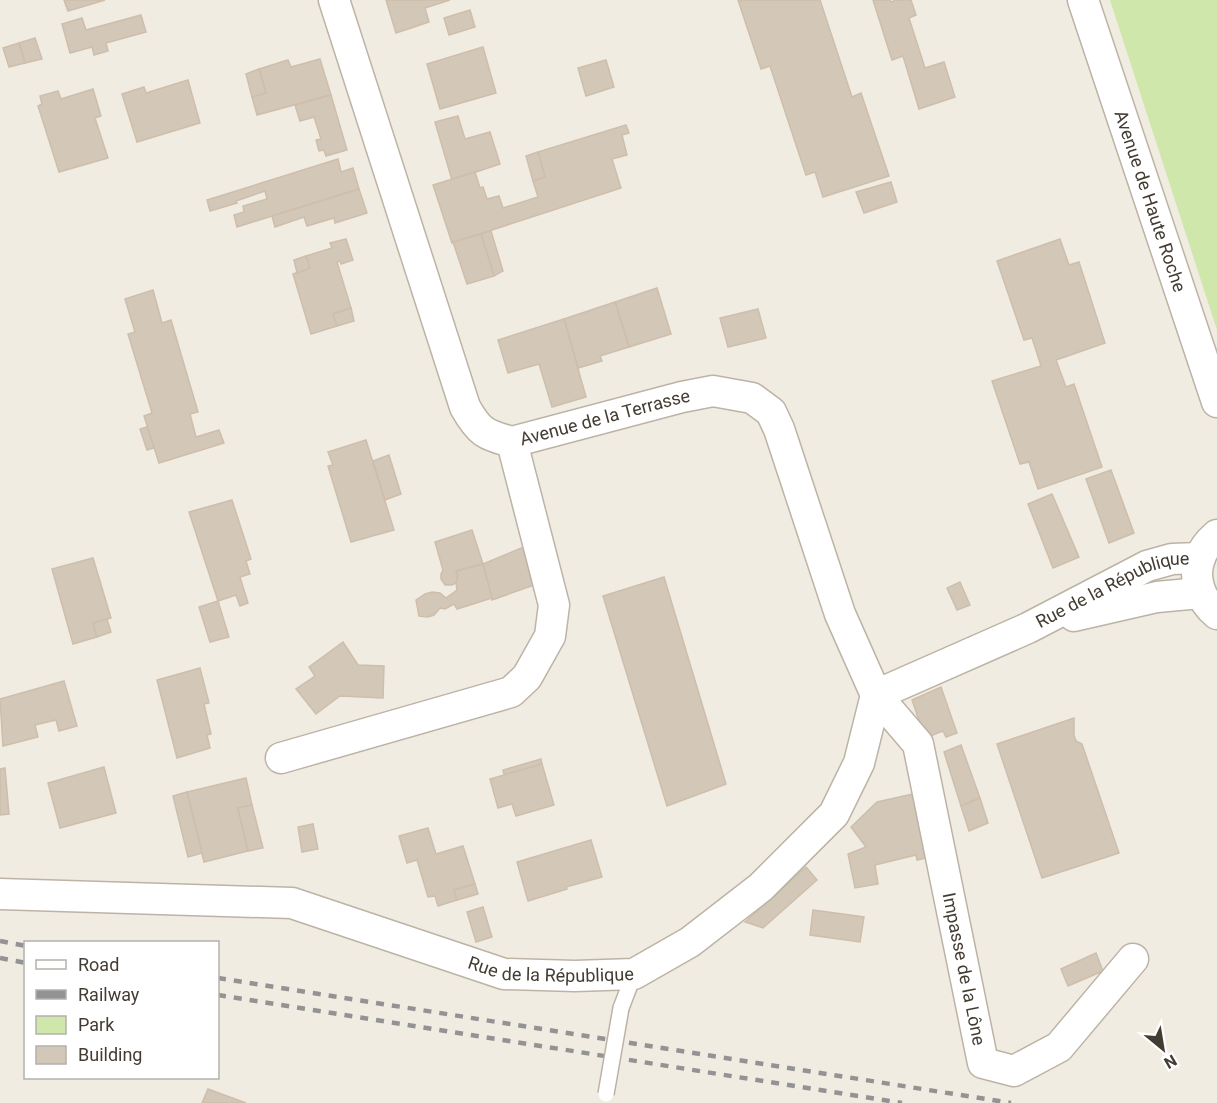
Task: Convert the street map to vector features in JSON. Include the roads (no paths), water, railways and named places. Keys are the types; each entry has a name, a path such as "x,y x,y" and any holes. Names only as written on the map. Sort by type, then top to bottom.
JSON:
{"street":[{"name":"Avenue de la Terrasse","path":"334,0 465,407 474,422 482,431 512,442 682,397 713,391 752,398 771,412 779,429 840,614 876,695"},
{"name":"Avenue de Haute Roche","path":"1083,0 1217,402"},
{"path":"281,758 511,692 527,677 550,636 554,605 512,442"},
{"path":"1208,546 1197,575 1209,603"},
{"name":"Rue de la République","path":"0,894 291,903 504,974 576,976 634,974 690,942 761,887 834,814 859,763 876,695 1028,628 1147,566 1208,546"},
{"name":"Rue de la République","path":"1028,628 1157,597 1209,603"},
{"name":"Impasse de la Lône","path":"876,695 918,744 983,1063 1014,1071 1059,1047 1133,959"}],"lane":[{"path":"604,1099 621,1008 634,974"}],"railway":[{"path":"0,941 24,946"},
{"path":"0,958 24,963"},
{"path":"219,978 1011,1103"},
{"path":"219,995 902,1103"}]}
